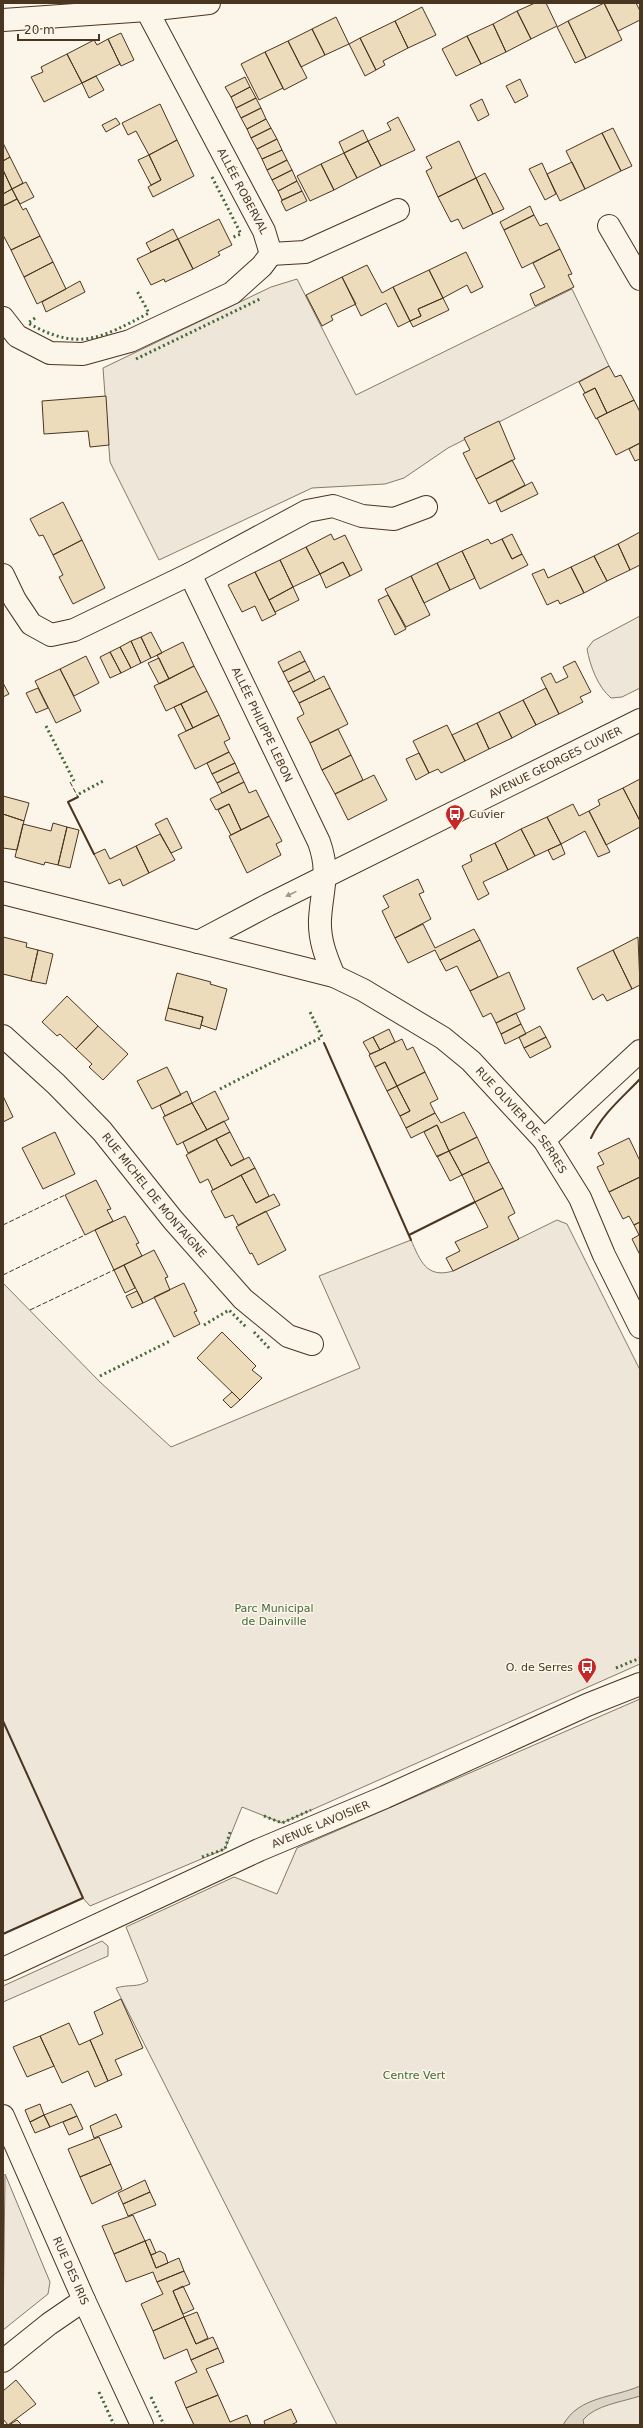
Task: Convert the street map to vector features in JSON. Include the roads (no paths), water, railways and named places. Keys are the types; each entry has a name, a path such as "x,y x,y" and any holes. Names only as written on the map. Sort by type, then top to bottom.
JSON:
{"street":[{"path":"3,20 145,7 209,3"},
{"name":"ALLÉE ROBERVAL","path":"145,7 264,231 267,260"},
{"path":"3,318 17,336 50,353 83,354 130,341 232,293 267,260 305,252 398,210"},
{"path":"609,226 640,279"},
{"path":"3,575 15,600 31,624 51,635 74,630 190,574 307,511 333,506 362,516 394,519 426,507"},
{"name":"ALLÉE PHILIPPE LEBON","path":"190,574 319,842 326,860 326,877"},
{"name":"AVENUE GEORGES CUVIER","path":"198,942 640,720"},
{"path":"326,877 320,920 322,946 334,976"},
{"path":"3,893 334,976"},
{"name":"RUE OLIVIER DE SERRES","path":"334,976 363,990 444,1038 471,1061 544,1140 580,1198 604,1255 640,1327"},
{"name":"RUE MICHEL DE MONTAIGNE","path":"3,1036 56,1084 102,1131 173,1220 243,1300 288,1336 312,1344"},
{"path":"544,1140 640,1051"},
{"name":"AVENUE LAVOISIER","path":"3,1970 259,1850 385,1797 587,1705 640,1684"},
{"name":"RUE DES IRIS","path":"3,2116 84,2300 142,2425"},
{"path":"3,2361 49,2324 84,2300"}],"place":[{"name":"Cuvier","path":"455,831"},
{"name":"O. de Serres","path":"587,1684"}],"park label":[{"name":"Parc Municipal de Dainville","path":"274,1614"},
{"name":"Centre Vert","path":"414,2075"}]}
